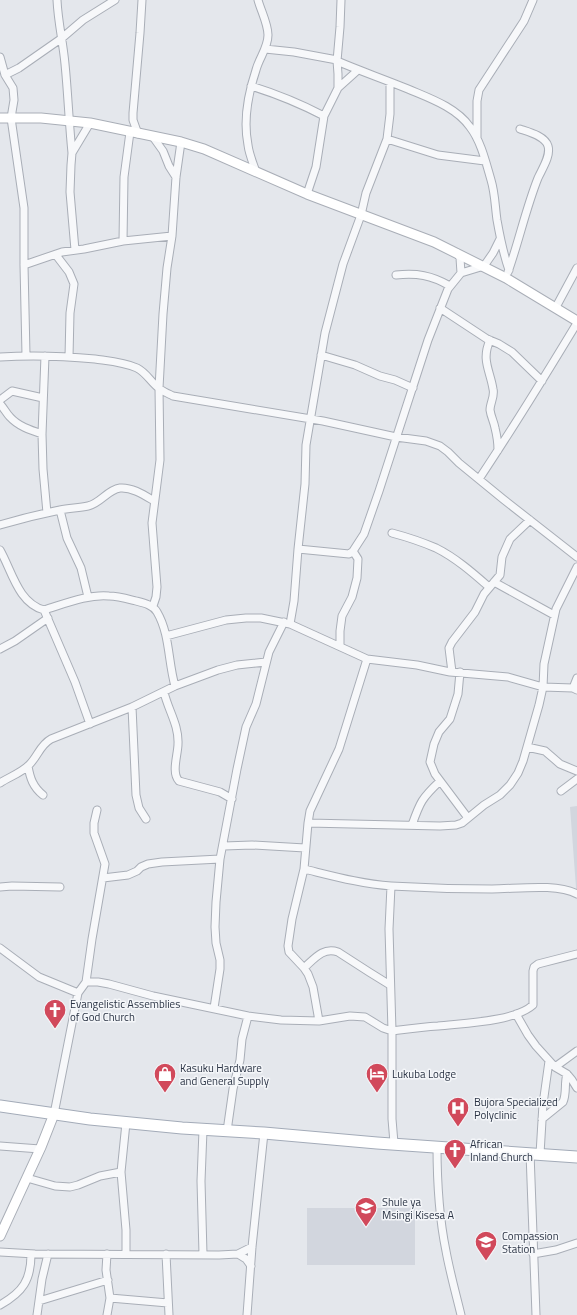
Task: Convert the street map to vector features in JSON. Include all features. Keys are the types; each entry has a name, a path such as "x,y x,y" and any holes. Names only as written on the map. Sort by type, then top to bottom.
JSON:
{"main road":[{"path":"0,1106 126,1123 203,1130 264,1133 377,1143 577,1157"}],"street":[{"path":"57,0 58,20 62,38 68,89 72,153 70,192 75,250"},
{"path":"5,74 19,68 62,38 83,20 114,0"},
{"path":"123,241 124,177 133,120 142,0"},
{"path":"256,172 248,146 245,126 251,86 256,69 267,44 268,29 258,0"},
{"path":"338,88 337,61 341,0"},
{"path":"477,138 477,101 479,90 524,21 533,0"},
{"path":"265,49 294,52 337,61 440,103 460,116 477,138 491,180 500,239 508,274"},
{"path":"0,57 5,74 13,88 14,100 11,118 24,208 26,356"},
{"path":"307,194 316,167 324,116 338,88 358,70"},
{"path":"214,1008 220,969 215,927 220,859 224,846 237,769 246,727 256,704 266,662 274,639 287,623 294,602 305,484 306,445 325,333 343,264 361,215 366,193 387,139 390,114 390,82"},
{"path":"251,86 269,91 294,101 324,116"},
{"path":"0,118 69,120 90,123 182,142 204,149 307,194 434,242 484,266 508,274 577,322 542,381 479,479"},
{"path":"130,132 133,120"},
{"path":"72,153 90,123"},
{"path":"508,274 529,202 545,163 548,151 548,145 544,140 520,129"},
{"path":"152,137 165,155 169,166 176,177"},
{"path":"387,139 438,155 485,161"},
{"path":"152,606 156,598 157,586 155,551 152,533 154,500 160,460 159,388 165,284 172,236 176,177 182,142"},
{"path":"24,265 62,252 123,241 172,236"},
{"path":"298,549 340,554 349,554 354,551 364,534 440,308 450,286 461,273 484,266 500,239"},
{"path":"457,252 460,258 461,273"},
{"path":"56,255 69,272 74,284 70,313 69,357"},
{"path":"556,307 577,268"},
{"path":"396,275 427,275 450,286"},
{"path":"440,308 460,322 512,352 542,381"},
{"path":"490,340 486,355 494,389 490,404 490,411 497,437 498,450"},
{"path":"321,355 355,365 413,388"},
{"path":"44,356 42,469 47,513"},
{"path":"0,357 44,356 110,361 137,368 159,388 173,396 311,418 396,437 426,441 440,446 448,452 459,463 577,557"},
{"path":"0,400 12,391 43,398"},
{"path":"2,409 24,428 42,434"},
{"path":"0,525 60,510 89,506 99,502 110,492 119,488 128,488 140,492 154,500"},
{"path":"60,510 67,538 82,568 88,597"},
{"path":"452,672 449,648 452,642 475,612 484,594 501,572 502,557 510,539 530,520"},
{"path":"392,533 437,549 492,584 554,615"},
{"path":"0,550 24,598 33,606 44,610 88,597 108,595 129,599 152,606 160,618 166,636 175,686"},
{"path":"340,646 342,616 356,586 358,574 358,559 354,551"},
{"path":"308,823 440,826 456,825 462,823 484,805 500,795 510,785 518,773 527,747 543,687 544,664 554,615 561,597 577,567"},
{"path":"44,610 76,682 90,724"},
{"path":"0,648 16,641 48,618"},
{"path":"166,636 203,626 246,618 262,618 287,623 367,659 418,665 452,672 508,677 543,687 575,689 577,678"},
{"path":"319,1021 313,987 304,968 291,956 288,946 292,919 304,869 308,823 313,802 325,782 339,748 367,659"},
{"path":"0,783 28,766 45,742 132,707 175,686 228,667 266,662"},
{"path":"460,672 458,694 450,719 440,732 434,744 430,762 435,774 468,818"},
{"path":"164,692 177,731 178,753 175,768 176,778 179,781 220,792 232,799"},
{"path":"132,707 136,796 139,808 146,819"},
{"path":"527,747 545,751 560,764 577,771"},
{"path":"28,766 35,788 43,795"},
{"path":"562,791 577,779"},
{"path":"412,825 424,796 440,781"},
{"path":"0,1236 40,1149 54,1114 78,993 86,982 105,864 103,855 96,842 93,828 97,810"},
{"path":"224,846 305,848"},
{"path":"103,878 128,875 137,871 141,867 155,863 220,859"},
{"path":"304,869 364,883 391,886 456,889 543,887 572,891 577,894"},
{"path":"391,886 389,929 394,1143"},
{"path":"0,887 60,887"},
{"path":"0,947 39,977 78,993"},
{"path":"304,968 325,950 334,950 390,985"},
{"path":"86,982 109,984 153,996 248,1016 281,1020 319,1021 350,1016 364,1017 373,1021 382,1028 392,1031 497,1019 516,1014 533,1005 534,967 538,964 577,954"},
{"path":"516,1014 528,1035 549,1061 555,1067 567,1074 577,1088"},
{"path":"227,1131 233,1089 240,1060 242,1039 248,1016"},
{"path":"555,1067 577,1051"},
{"path":"536,1315 533,1254 535,1154 542,1119 549,1061"},
{"path":"542,1119 563,1102 565,1098 565,1080 567,1074"},
{"path":"126,1123 121,1172 126,1230 126,1254"},
{"path":"203,1130 201,1181 203,1254"},
{"path":"247,1315 252,1247 264,1133"},
{"path":"0,1146 40,1149"},
{"path":"437,1146 436,1174 440,1213 446,1252 461,1315"},
{"path":"27,1178 55,1186 70,1187 100,1176 121,1172"},
{"path":"533,1254 577,1244"},
{"path":"0,1252 33,1254 238,1254 252,1247"},
{"path":"33,1254 45,1265"},
{"path":"0,1305 14,1297 22,1288 30,1271 33,1254"},
{"path":"37,1315 48,1254"},
{"path":"107,1254 106,1270 110,1298 107,1315"},
{"path":"166,1254 169,1315"},
{"path":"238,1254 246,1259 251,1266"},
{"path":"39,1301 108,1280"},
{"path":"110,1298 168,1303"}],"shaded area":[{"path":"577,806 577,901 570,807"},
{"path":"307,1208 415,1208 415,1265 307,1265"}],"place":[{"name":"Evangelistic Assemblies of God Church","path":"55,1030"},
{"name":"Kasuku Hardware and General Supply","path":"165,1094"},
{"name":"Lukuba Lodge","path":"377,1094"},
{"name":"Bujora Specialized Polyclinic","path":"458,1128"},
{"name":"African Inland Church","path":"455,1170"},
{"name":"Shule ya Msingi Kisesa A","path":"366,1228"},
{"name":"Compassion Station","path":"486,1262"}]}
